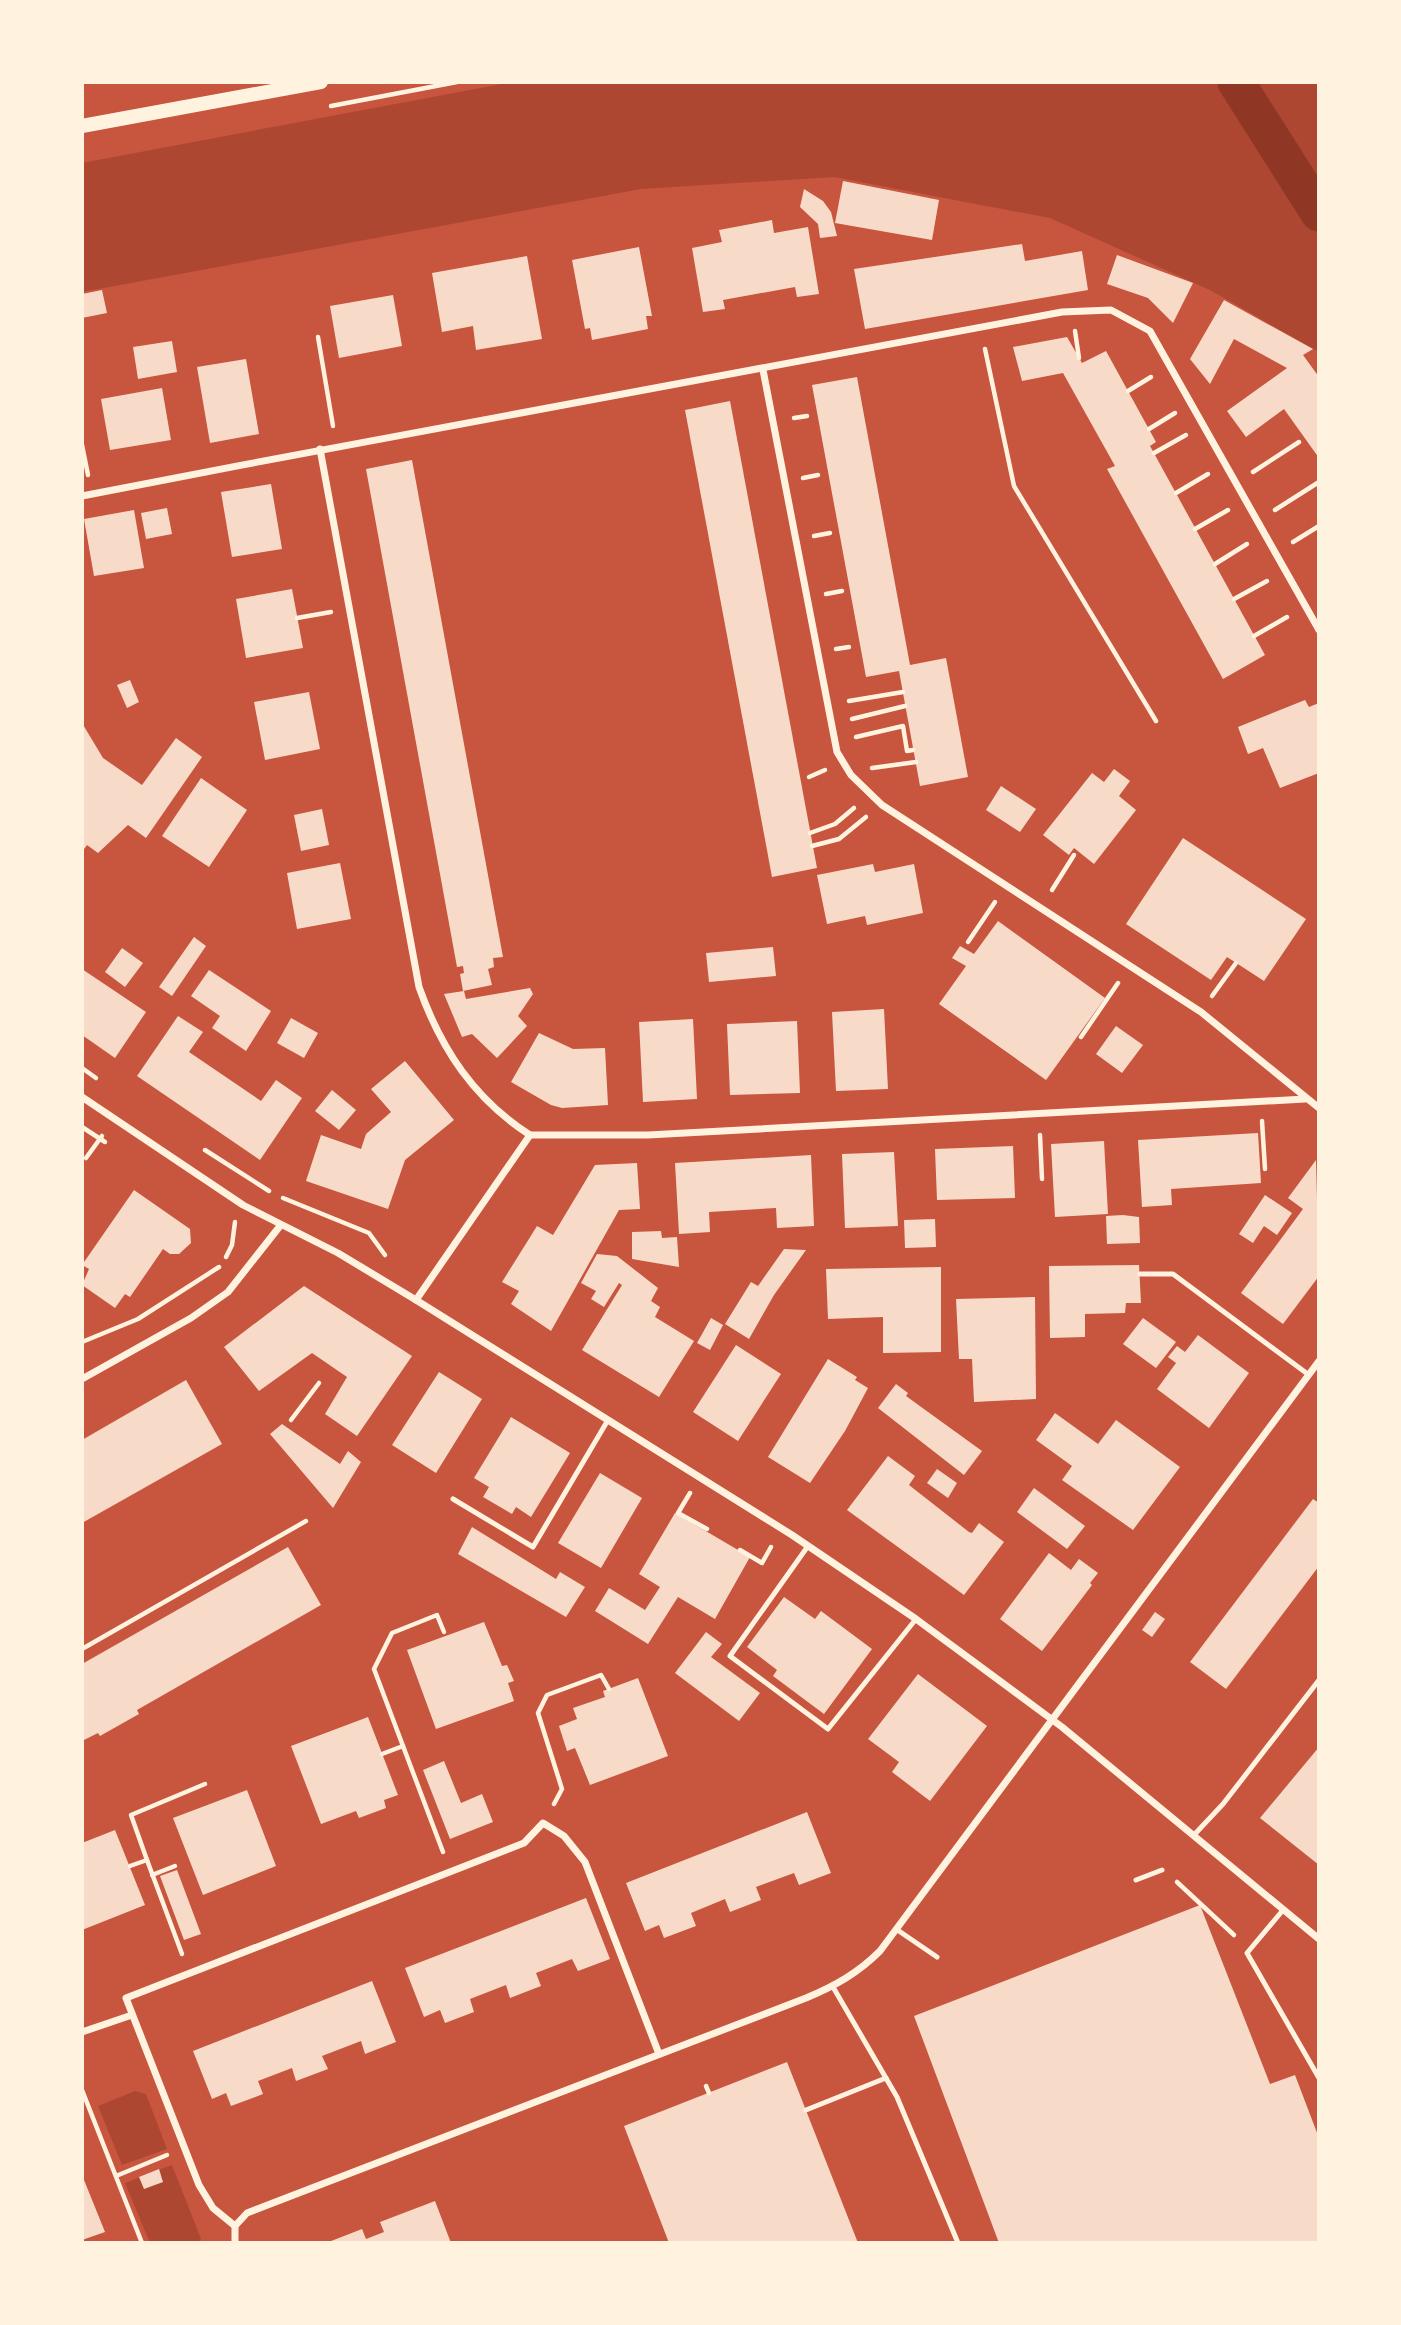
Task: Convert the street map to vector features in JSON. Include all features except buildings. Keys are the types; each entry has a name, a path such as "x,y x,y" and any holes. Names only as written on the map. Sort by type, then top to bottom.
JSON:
{"main road":[{"path":"82,126 321,82"}],"street":[{"path":"82,496 320,449 763,370 1062,312 1111,310 1150,331 1319,630"},
{"path":"763,370 835,743 851,775 882,805 1201,1012 1319,1108"},
{"path":"320,449 423,997 435,1030 475,1090 510,1123 530,1135 648,1135 1306,1099"},
{"path":"82,1097 243,1205 338,1253 416,1300 782,1529 916,1619 1050,1718 1319,1939"},
{"path":"416,1300 530,1135"},
{"path":"82,1379 191,1318 228,1292 280,1226"},
{"path":"235,2243 235,2226 247,2213 258,2208 833,1987 862,1969 896,1929 1050,1718 1319,1361"},
{"path":"235,2226 207,2199 126,1998 524,1843 543,1823 564,1836 584,1862 659,2054"},
{"path":"82,2032 132,2015"}],"lane":[{"path":"1139,1274 1173,1274 1308,1375"},
{"path":"453,1499 533,1547 608,1420"},
{"path":"808,1546 730,1656 828,1729 916,1619"},
{"path":"1193,1836 1223,1804 1319,1680"},
{"path":"1136,1880 1162,1870"},
{"path":"1283,1910 1247,1954 1319,2078"},
{"path":"896,1929 937,1957"},
{"path":"833,1987 897,2097 958,2243"},
{"path":"806,2110 886,2078"}],"path":[{"path":"981,327 1014,486 1156,721"},
{"path":"318,337 337,446"},
{"path":"1149,429 1191,404"},
{"path":"1153,453 1203,426"},
{"path":"1234,483 1299,442"},
{"path":"82,445 91,495"},
{"path":"1175,493 1224,466"},
{"path":"1256,522 1319,482"},
{"path":"1195,529 1244,500"},
{"path":"1274,554 1319,526"},
{"path":"1215,564 1264,534"},
{"path":"1234,599 1284,571"},
{"path":"1254,636 1305,607"},
{"path":"297,618 349,608"},
{"path":"828,705 903,692"},
{"path":"832,724 905,706"},
{"path":"835,743 903,726 908,751 914,750"},
{"path":"851,775 878,765 916,762"},
{"path":"810,834 835,824 870,793"},
{"path":"812,846 839,838 882,805"},
{"path":"1041,906 1074,855"},
{"path":"968,942 1007,884"},
{"path":"1201,1012 1236,962"},
{"path":"1082,1037 1130,965"},
{"path":"82,1068 104,1083"},
{"path":"1260,1101 1265,1169"},
{"path":"1038,1112 1042,1179"},
{"path":"202,1148 280,1197 369,1233 416,1300"},
{"path":"82,1342 138,1319 222,1265 232,1245 233,1227 243,1205"},
{"path":"291,1420 319,1383"},
{"path":"700,1477 678,1513 707,1529"},
{"path":"82,1649 306,1521"},
{"path":"740,1550 762,1563 782,1529"},
{"path":"444,1632 437,1615 392,1633 374,1669 451,1872"},
{"path":"543,1823 562,1789 538,1713 547,1695 601,1675 609,1689"},
{"path":"382,1754 403,1746"},
{"path":"190,1973 131,1815 205,1784"},
{"path":"130,1866 147,1860"},
{"path":"152,1875 175,1866"},
{"path":"1162,1870 1229,1927 1247,1954"},
{"path":"706,2086 709,2092"},
{"path":"82,2090 142,2243"},
{"path":"116,2176 185,2148"}],"shaded area":[{"path":"512,82 1319,82 1319,352 1210,290 1050,218 834,177 641,189 82,292 82,163"},
{"path":"135,2091 146,2094 167,2149 122,2165 98,2106"},
{"path":"172,2165 201,2239 199,2243 150,2243 125,2183"}],"waterway":[{"path":"1236,82 1319,213"}]}
